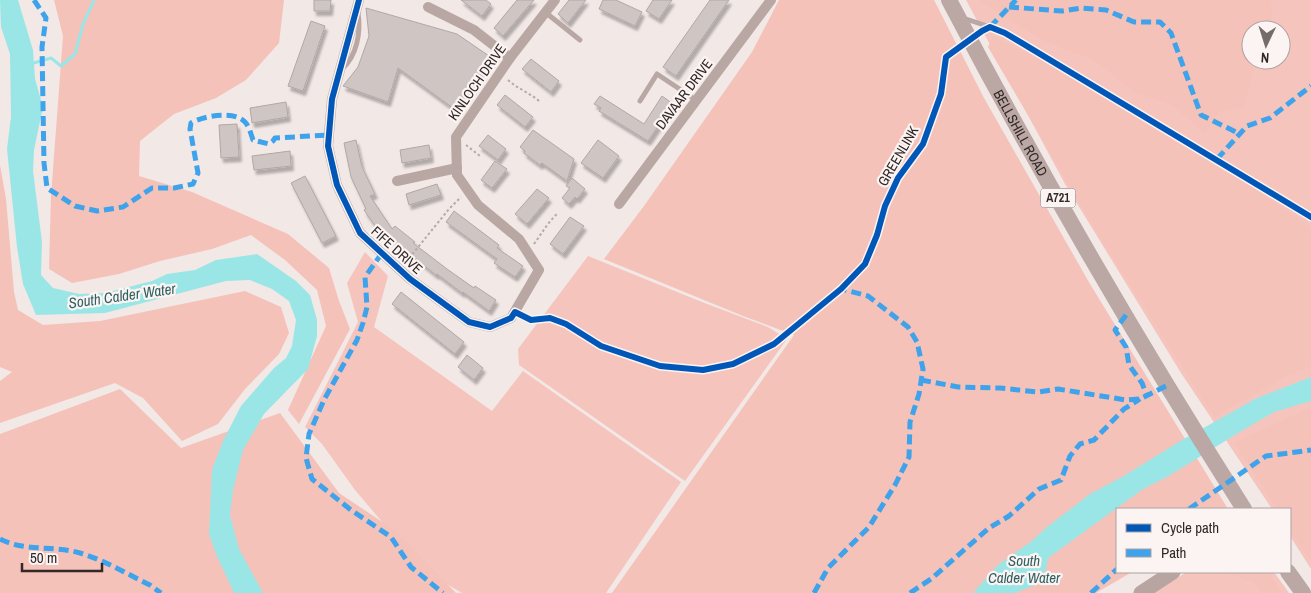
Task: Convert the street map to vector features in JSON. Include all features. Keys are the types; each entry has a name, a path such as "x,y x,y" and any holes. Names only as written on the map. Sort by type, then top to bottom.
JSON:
{"main road":[{"name":"BELLSHILL ROAD","path":"949,0 1064,210 1172,393 1241,505"},
{"path":"1289,573 1303,593"}],"street":[{"name":"KINLOCH DRIVE","path":"469,322 490,327 512,318 539,270 519,239 478,205 457,175 456,137 510,58 555,0"},
{"name":"DAVAAR DRIVE","path":"618,204 771,0"},
{"name":"FIFE DRIVE","path":"358,4 332,100 328,146 337,186 360,233 410,279 469,322"},
{"path":"428,8 474,30 510,58"},
{"path":"397,181 457,168"},
{"path":"1141,593 1171,573"}],"lane":[{"path":"545,12 580,40"},
{"path":"957,16 990,27"},
{"path":"640,101 657,74 696,100"}],"path":[{"path":"500,72 513,85 531,94 539,102"},
{"path":"456,137 480,156"},
{"path":"400,270 449,210 468,191"},
{"path":"527,252 546,229 549,221 558,213"}],"shaded area":[{"path":"54,0 284,0 279,43 246,80 216,98 174,114 140,141 139,176 192,192 288,234 329,268 350,329 299,424 288,410 326,326 317,290 285,260 251,235 212,249 160,261 119,274 72,283 49,269 51,196 63,36"},
{"path":"779,0 934,0 984,98 1090,284 1227,508 1116,508 1116,573 1130,573 1096,593 612,593 794,335 604,259 644,206 752,52"},
{"path":"966,0 1311,0 1311,569 1291,538 1291,508 1271,508 1181,373 1065,184"},
{"path":"978,0 1271,0 1272,20 1241,20 1241,70 1253,70 1245,107 1219,112 1205,134 1173,106 1132,91 1094,60 1044,41"},
{"path":"993,36 1042,61 1272,200 1311,227 1311,367 1287,376 1214,417 1097,233 988,47"},
{"path":"0,165 6,199 14,292 18,310 43,325 100,321 245,291 281,307 289,333 279,354 245,389 218,424 182,441 143,398 115,383 0,423 0,381 12,372 0,367"},
{"path":"365,252 388,276 374,327 492,411 523,371 681,482 606,593 462,593 423,570 355,490 322,444 305,427 358,322 347,283"},
{"path":"588,256 768,327 787,339 685,481 519,365 518,349"},
{"path":"120,389 181,448 280,413 339,493 396,531 456,593 0,593 0,434"},
{"path":"1307,409 1311,409 1311,563 1291,532 1291,508 1276,508 1234,443"},
{"path":"1185,573 1275,573 1289,593 1152,593"},
{"path":"1228,573 1269,573 1282,593 1261,593 1253,583"}],"water":[{"name":"South Calder Water","path":"0,0 18,0 33,50 35,79 43,107 34,150 33,171 42,242 41,275 53,288 79,294 105,293 152,281 167,274 195,270 216,260 257,254 296,281 310,295 317,320 317,336 308,369 264,414 243,450 233,490 230,515 239,549 263,593 234,593 216,554 209,534 212,470 223,441 241,406 274,368 286,358 292,346 296,320 289,301 272,289 250,280 226,281 105,313 36,315 23,284 17,247 7,149 11,117 10,54 1,27"},
{"name":"South Calder Water","path":"1311,377 1311,401 1274,412 1167,477 1143,489 1048,558 1046,569 1036,585 1014,593 973,593 998,565 1033,540 1090,494 1257,398"}],"building":[{"path":"314,0 331,0 330,11 314,11"},
{"path":"461,0 486,0 491,4 482,16"},
{"path":"517,0 534,0 503,36 494,28"},
{"path":"569,0 586,0 568,23 558,14"},
{"path":"603,0 616,0 642,12 635,26 599,9"},
{"path":"653,0 672,0 659,19 646,11"},
{"path":"710,0 729,0 676,76 663,67"},
{"path":"366,8 457,34 492,58 453,108 398,68 388,102 343,86 358,67 369,36"},
{"path":"311,21 325,26 303,91 288,86"},
{"path":"531,59 559,81 551,92 522,69"},
{"path":"505,95 533,117 525,127 497,105"},
{"path":"600,96 644,124 662,96 673,104 648,141 599,111 601,108 594,104"},
{"path":"286,102 288,117 252,123 250,108"},
{"path":"237,124 239,157 221,158 219,125"},
{"path":"533,130 574,159 567,181 542,163 540,165 524,153 525,151 520,147"},
{"path":"488,135 506,149 498,160 479,146"},
{"path":"356,140 362,167 375,194 370,196 392,229 395,226 415,242 413,243 447,269 474,288 475,286 496,300 489,311 436,275 378,230 364,210 366,209 351,177 344,143"},
{"path":"598,140 619,156 603,178 581,163"},
{"path":"429,145 431,158 402,163 400,150"},
{"path":"290,151 291,166 254,170 252,156"},
{"path":"495,161 507,169 492,188 481,180"},
{"path":"305,176 336,236 322,243 291,183"},
{"path":"572,178 585,189 577,199 575,197 569,204 562,198 570,188 566,186"},
{"path":"437,184 441,195 409,205 406,194"},
{"path":"537,189 549,198 527,224 515,214"},
{"path":"454,211 499,245 497,248 523,266 515,277 494,263 497,259 446,222"},
{"path":"570,217 584,226 563,254 550,244"},
{"path":"401,292 464,342 455,354 392,304"},
{"path":"467,355 483,368 474,380 458,367"}],"waterway":[{"path":"30,64 51,58 61,66 75,54 83,24 94,0"}],"marked path":[{"path":"34,0 46,18 42,47 44,163 47,188 75,206 97,211 123,207 152,188 174,188 193,184 198,173 190,129 191,123 210,116 226,115 240,118 248,126 253,140 269,144 275,138 329,135"},
{"path":"990,27 1016,0"},
{"path":"1009,7 1062,11 1082,8 1106,10 1134,22 1160,22 1171,33 1201,115 1240,134"},
{"path":"1217,159 1247,126 1270,118 1311,86"},
{"path":"382,253 365,277 367,307 363,323 357,340 324,400 309,434 306,458 312,479 351,510 391,537 411,567 443,593"},
{"path":"814,593 828,568 869,527 895,485 909,457 910,422 919,394 923,369 917,342 908,327 868,296 841,289"},
{"path":"1126,315 1115,330 1126,347 1129,365 1142,383 1147,396"},
{"path":"921,380 958,387 1000,388 1038,392 1058,389 1126,400 1140,399 1168,385"},
{"path":"910,593 931,579 989,528 1009,516 1039,489 1061,480 1070,456 1080,444 1094,440 1124,409 1140,399"},
{"path":"1190,508 1266,456 1311,450"},
{"path":"0,539 19,546 60,549 89,556 150,585 161,593"},
{"path":"1091,593 1116,570"}],"cycle path":[{"name":"GREENLINK","path":"359,0 332,99 328,146 337,185 360,233 410,279 469,322 490,327 511,318 515,312 531,320 550,318 566,324 601,346 660,366 703,370 733,364 774,344 841,289 865,264 877,235 885,206 898,178 923,144 941,94 946,57 990,27 1005,33 1311,217"}]}
